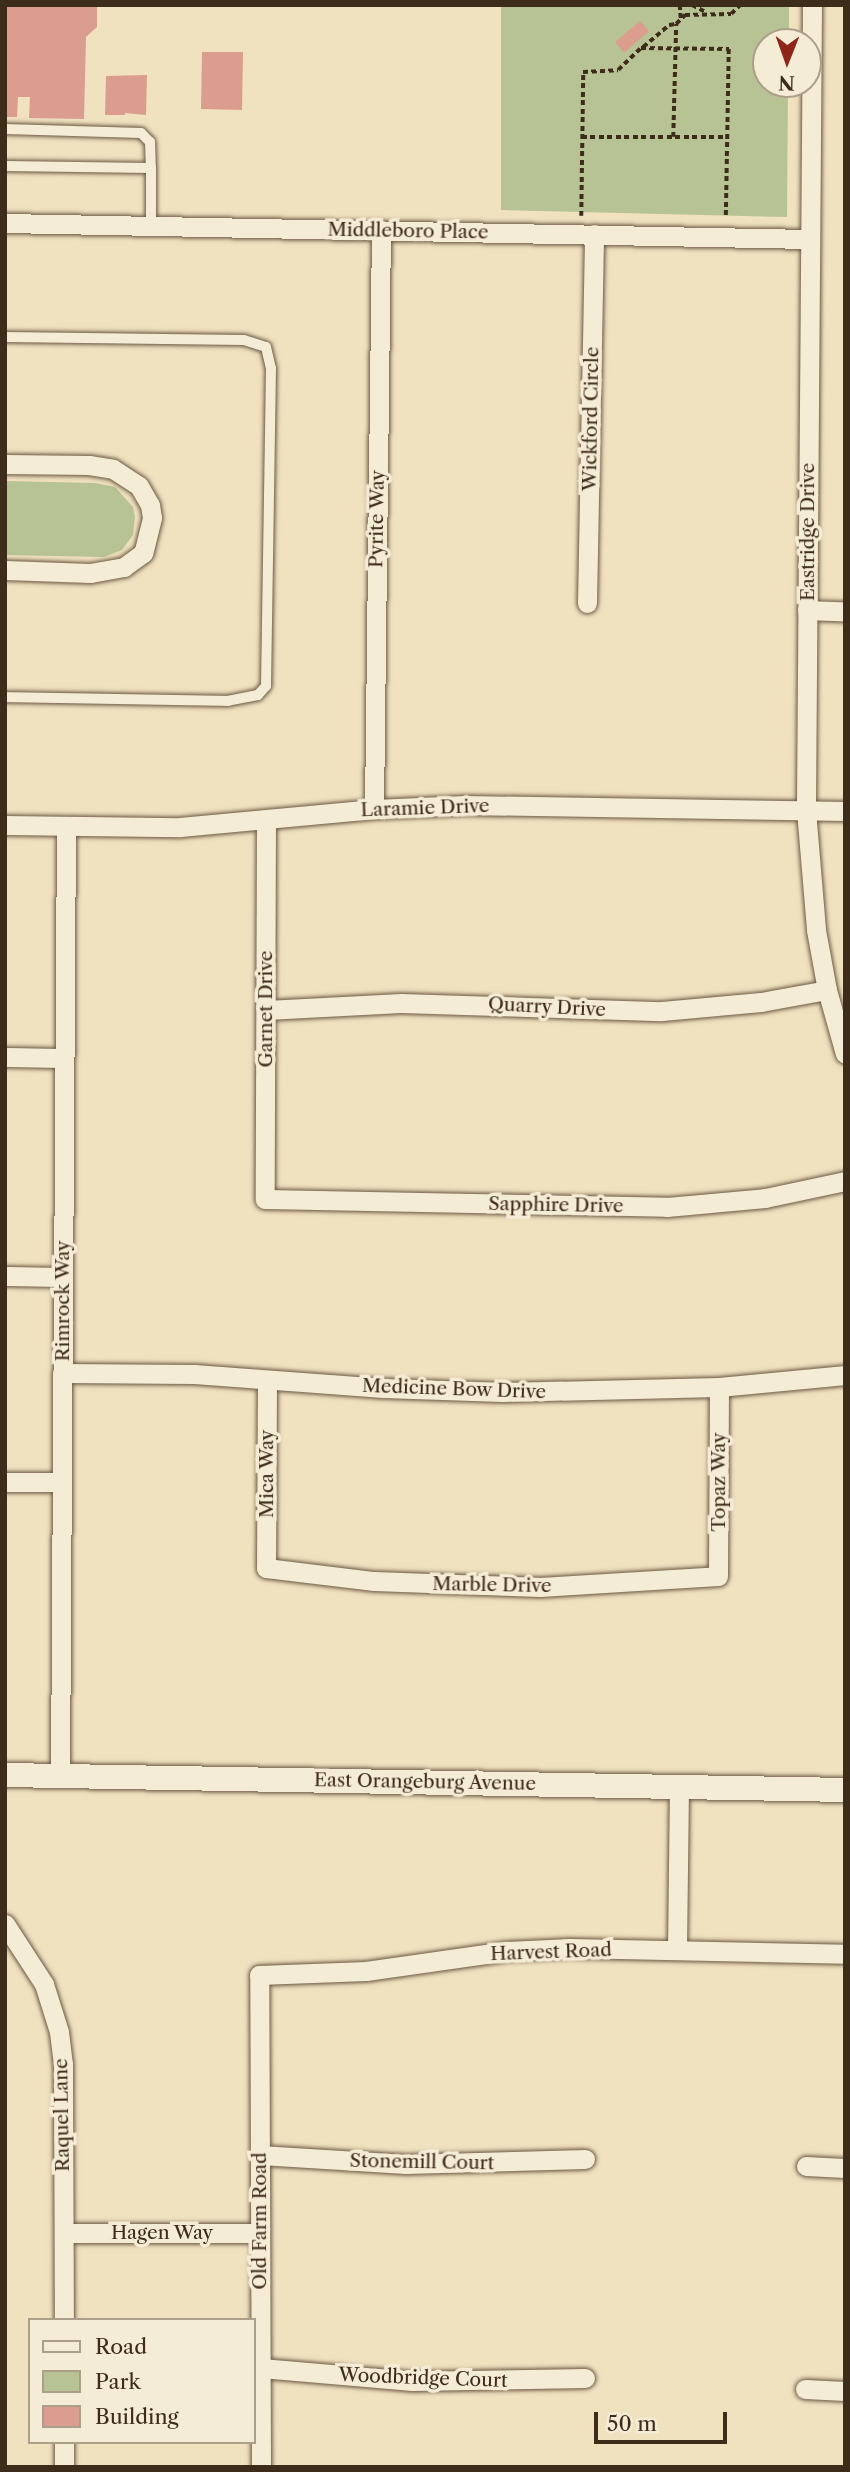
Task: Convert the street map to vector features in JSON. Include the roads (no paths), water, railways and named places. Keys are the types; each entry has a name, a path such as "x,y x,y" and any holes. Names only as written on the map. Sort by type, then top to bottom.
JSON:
{"street":[{"name":"Eastridge Drive","path":"812,5 806,810 816,930 827,990 845,1054"},
{"name":"Middleboro Place","path":"5,223 810,239"},
{"name":"Pyrite Way","path":"374,809 381,230"},
{"name":"Wickford Circle","path":"587,603 594,234"},
{"path":"5,464 89,465 113,468 139,486 150,505 152,518 143,553 124,567 90,573 5,570"},
{"path":"807,610 845,611"},
{"name":"Laramie Drive","path":"5,825 191,827 374,809 466,805 845,811"},
{"name":"Garnet Drive","path":"265,1199 266,819"},
{"name":"Rimrock Way","path":"60,1776 66,826"},
{"name":"Quarry Drive","path":"266,1010 401,1003 662,1011 761,1002 827,990"},
{"path":"5,1057 64,1058"},
{"name":"Sapphire Drive","path":"265,1199 667,1207 765,1198 845,1181"},
{"path":"5,1276 63,1277"},
{"name":"Medicine Bow Drive","path":"62,1373 194,1374 502,1392 719,1387 845,1375"},
{"name":"Mica Way","path":"266,1568 267,1380"},
{"name":"Topaz Way","path":"718,1576 719,1387"},
{"path":"5,1482 62,1482"},
{"name":"Marble Drive","path":"266,1568 453,1586 540,1587 718,1576"},
{"name":"East Orangeburg Avenue","path":"5,1775 845,1790"},
{"path":"677,1951 680,1786"},
{"name":"Raquel Lane","path":"5,1924 44,1984 59,2032 63,2064 64,2318"},
{"name":"Harvest Road","path":"259,1975 366,1971 507,1951 570,1948 845,1954"},
{"name":"Old Farm Road","path":"259,1975 261,2467"},
{"name":"Stonemill Court","path":"260,2155 406,2164 585,2159"},
{"path":"806,2166 845,2168"},
{"name":"Hagen Way","path":"64,2233 260,2233"},
{"name":"Woodbridge Court","path":"261,2368 412,2381 585,2378"},
{"path":"805,2389 845,2391"},
{"path":"64,2444 64,2467"}],"lane":[{"path":"5,129 141,133 150,142 151,226"},
{"path":"5,166 151,168"},
{"path":"5,337 244,341 266,347 271,368 266,686 258,695 228,701 5,697"}]}
